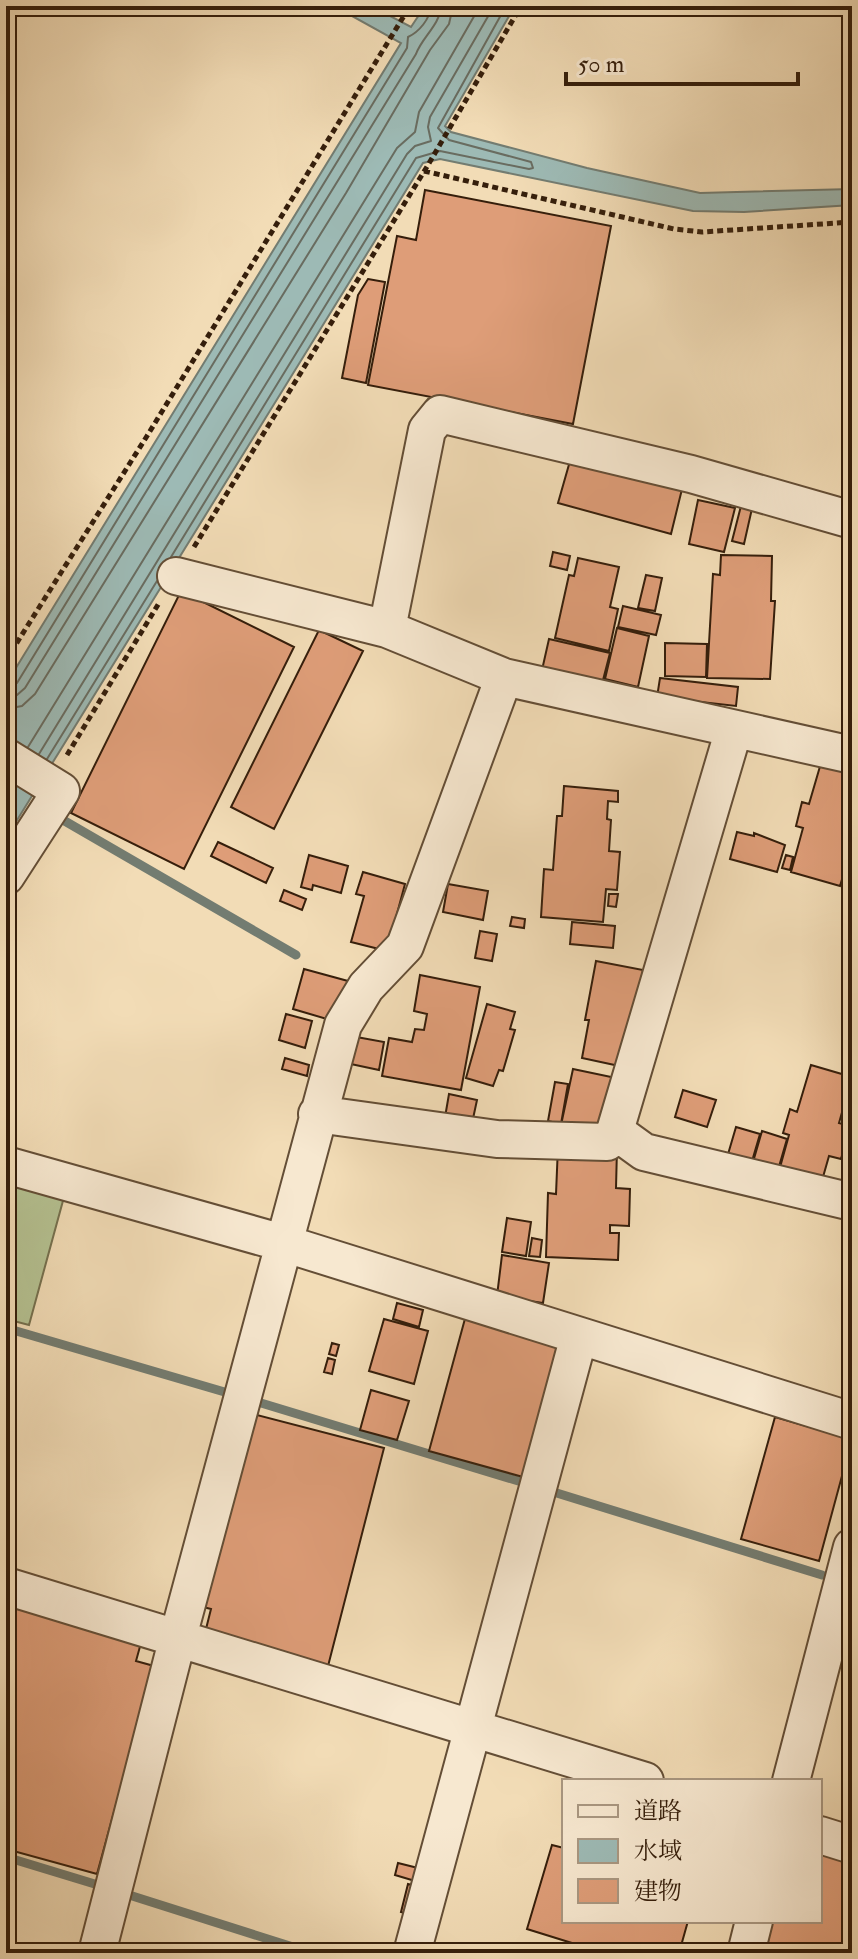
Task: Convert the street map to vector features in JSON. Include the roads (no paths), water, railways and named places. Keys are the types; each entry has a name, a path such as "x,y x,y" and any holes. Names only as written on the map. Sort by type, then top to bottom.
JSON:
{"street":[{"path":"387,629 427,430 440,414 691,474 852,520"},
{"path":"176,576 387,629 504,677 852,755"},
{"path":"97,1953 178,1637 343,1025 366,987 405,946 504,677"},
{"path":"317,1114 497,1139 607,1142 615,1131 734,729"},
{"path":"6,757 61,791 6,876"},
{"path":"615,1131 644,1152 852,1202"},
{"path":"10,1172 283,1243 852,1421"},
{"path":"412,1953 579,1336"},
{"path":"792,1779 852,1547"},
{"path":"6,1586 639,1779"},
{"path":"822,1836 852,1845"},
{"path":"746,1953 754,1923"}],"water":[{"path":"334,6 371,6 411,27 425,6 515,6 445,126 451,132 587,168 700,193 852,189 852,205 744,212 693,211 440,159 423,163 6,838 6,684 401,43"}],"waterway":[{"path":"63,820 296,955"},
{"path":"6,1328 228,1393"},
{"path":"251,1400 525,1483"},
{"path":"547,1490 822,1575"},
{"path":"6,1857 98,1885"},
{"path":"126,1894 312,1953"}]}
